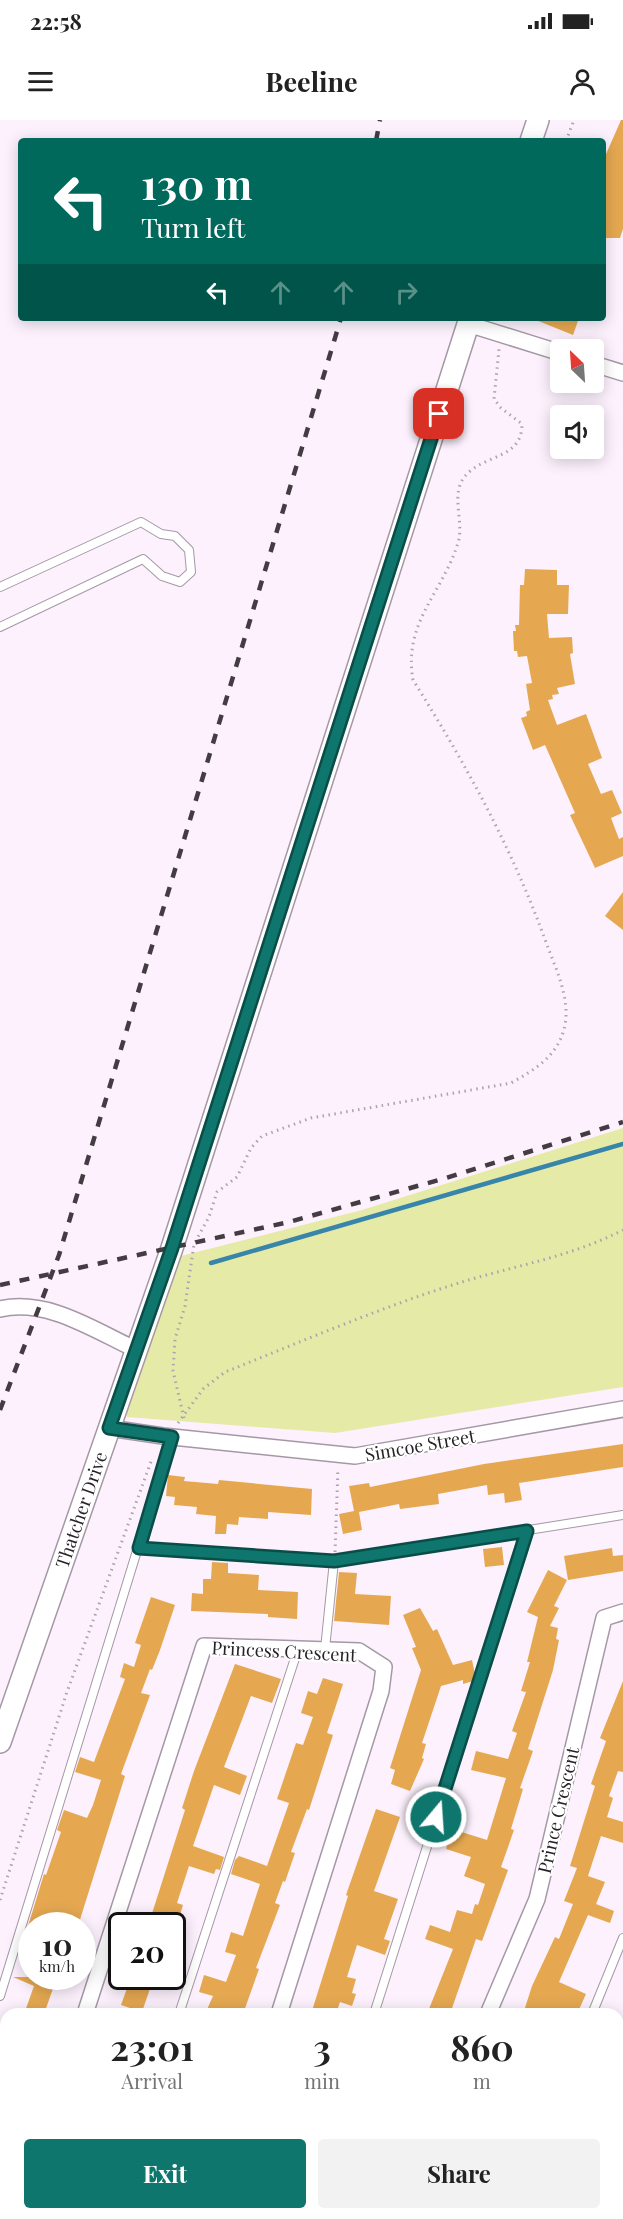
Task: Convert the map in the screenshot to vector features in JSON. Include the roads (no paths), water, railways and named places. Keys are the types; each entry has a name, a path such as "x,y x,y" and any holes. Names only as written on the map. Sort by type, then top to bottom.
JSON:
{"main road":[{"path":"532,138 538,120"},
{"name":"Thatcher Drive","path":"0,1742 137,1350 469,321"}],"street":[{"path":"469,321 503,335 550,350"},
{"path":"604,367 623,373"},
{"path":"0,1309 12,1306 49,1309 137,1350"},
{"name":"Simcoe Street","path":"109,1428 168,1437 355,1456 623,1409"},
{"name":"Prince Crescent","path":"491,2008 537,1899 604,1618 623,1612"},
{"name":"Princess Crescent","path":"87,2008 204,1646 359,1651 384,1667 381,1691 281,2008"}],"lane":[{"path":"0,586 141,522 161,534 175,536 189,550 191,572 180,582 162,576 143,559 0,627"},
{"path":"0,1996 139,1548 168,1437"},
{"path":"139,1548 334,1561 623,1515"},
{"path":"376,2008 527,1531"},
{"path":"325,1649 334,1561"},
{"path":"181,2008 298,1648"},
{"path":"594,2008 623,1938"}],"waterway":[{"path":"211,1263 623,1144"}],"railway":[{"path":"377,138 380,120"},
{"path":"0,1410 59,1255 340,321"},
{"path":"0,1285 289,1222 446,1178 623,1122"}]}
